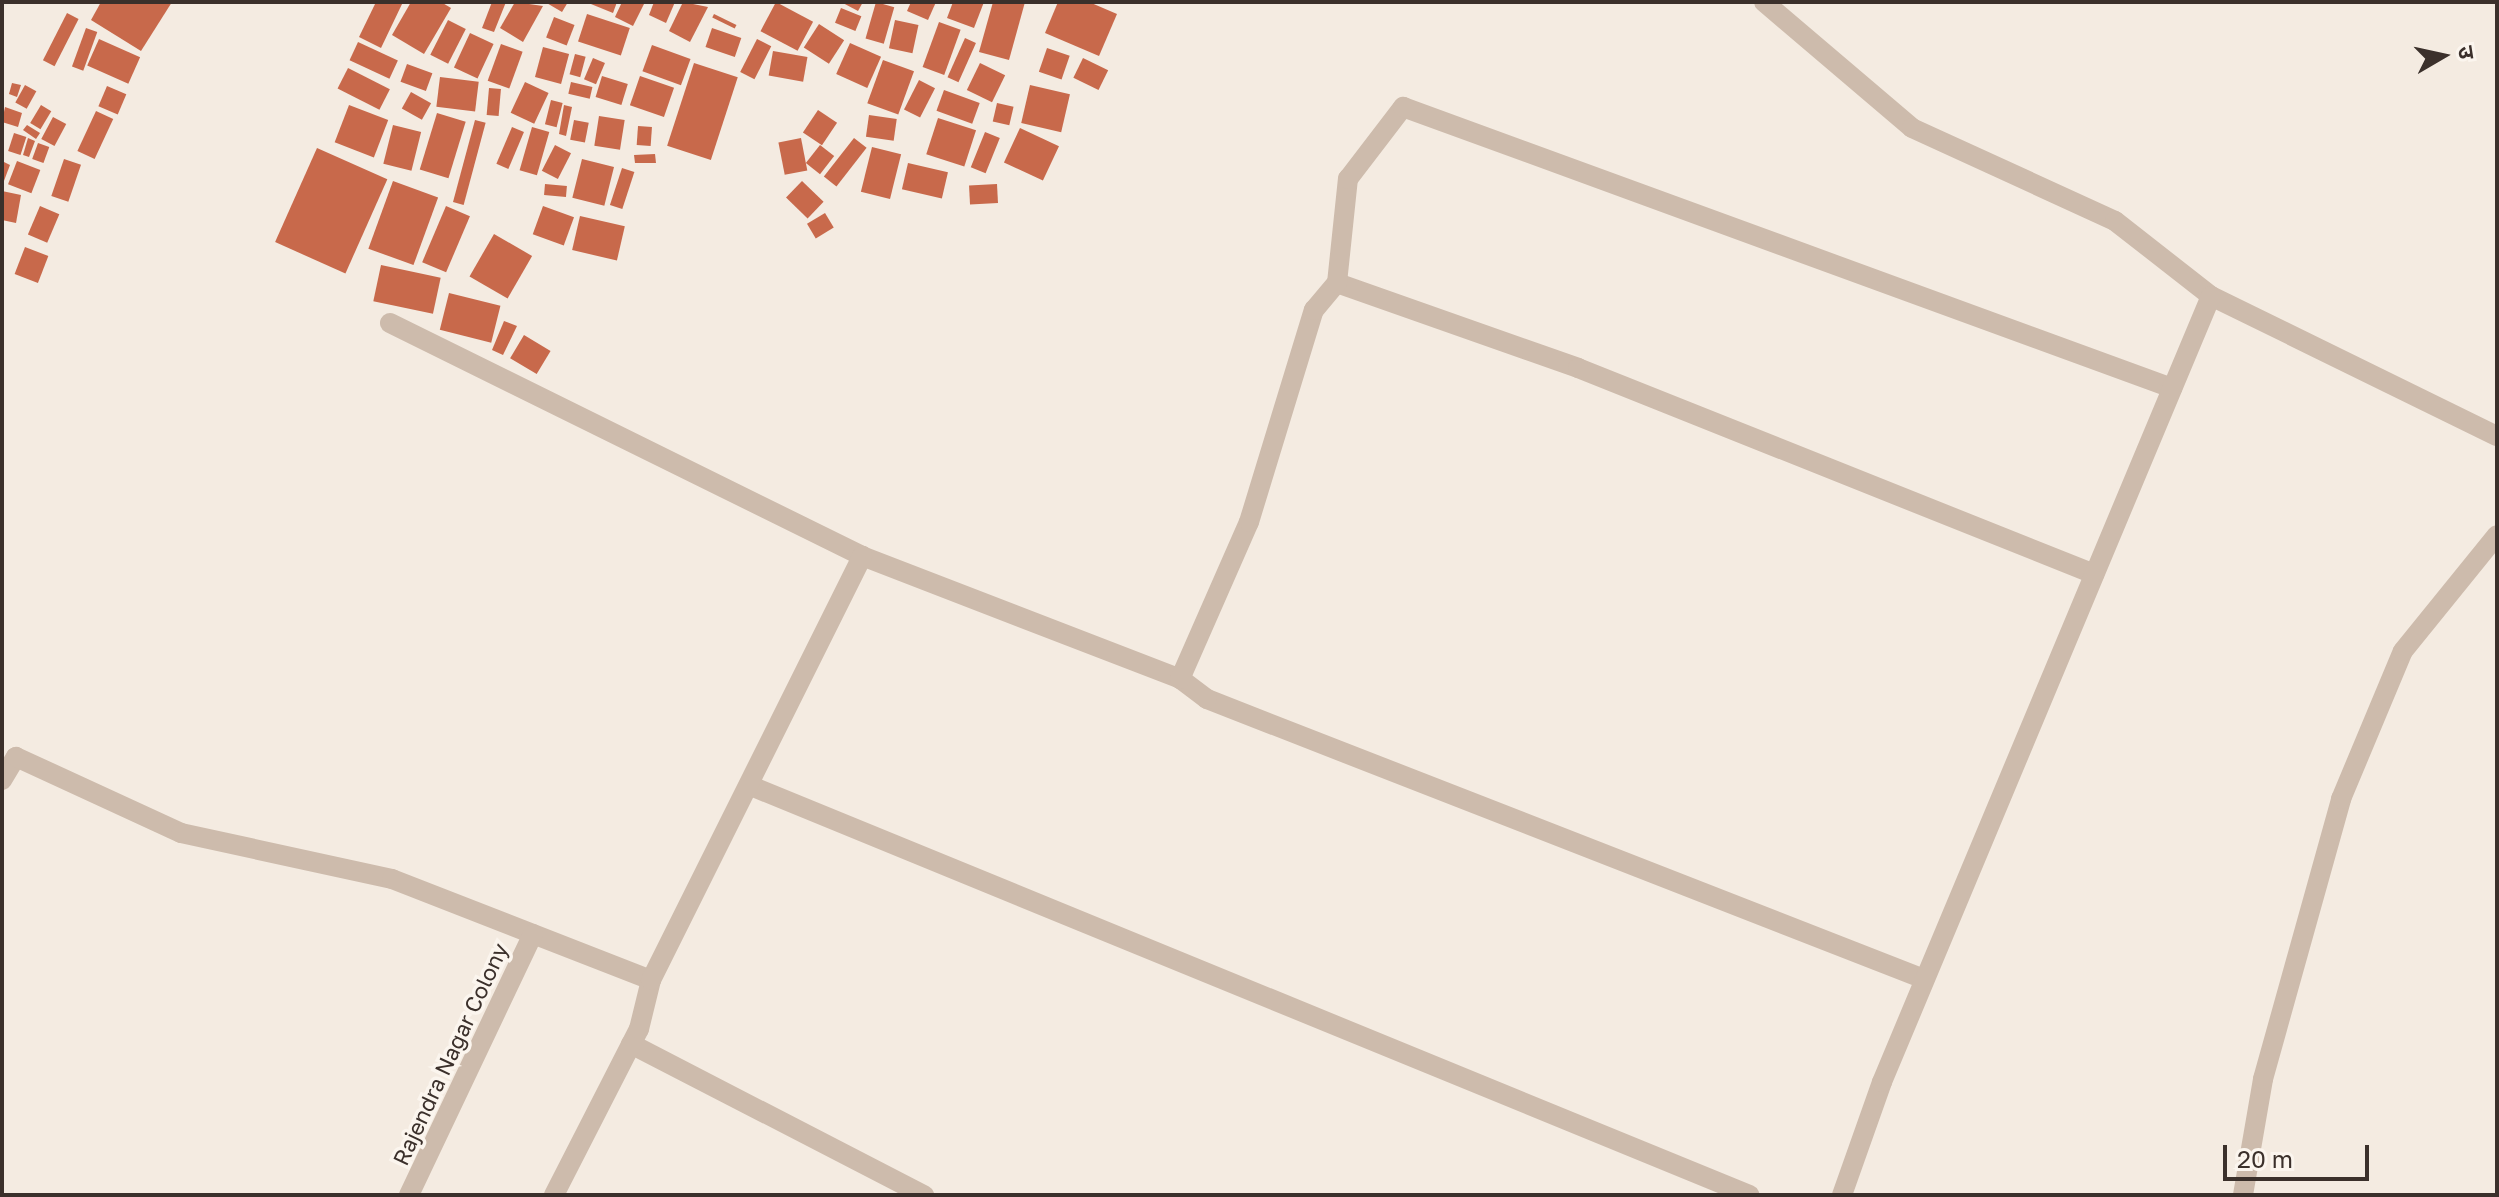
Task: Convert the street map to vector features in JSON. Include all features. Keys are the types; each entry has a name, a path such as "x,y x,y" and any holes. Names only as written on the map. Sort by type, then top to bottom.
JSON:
{"street":[{"path":"1764,2 1912,128 2115,221 2211,296 2497,436"},
{"path":"1180,679 1249,522 1314,310 1337,283 1348,179 1403,107 2172,388"},
{"path":"1337,283 1578,368 2094,574"},
{"path":"1842,1195 1924,979 2211,296"},
{"path":"390,323 862,556 1180,679 1207,699 1924,979"},
{"path":"2243,1195 2263,1079 2341,799 2403,651 2497,535"},
{"path":"554,1195 631,1044 651,980 751,786 862,556"},
{"path":"2,780 16,757 181,833 392,879 651,980"},
{"path":"751,786 1749,1195"},
{"name":"Rajendra Nagar Colony","path":"409,1195 533,934"},
{"path":"631,1044 924,1195"}],"building":[{"path":"101,2 172,2 141,51 91,20"},
{"path":"376,2 403,2 381,48 359,37"},
{"path":"411,2 441,2 451,8 424,54 392,35"},
{"path":"492,2 506,2 494,32 482,28"},
{"path":"515,2 543,6 523,42 500,28"},
{"path":"545,2 568,2 562,12"},
{"path":"586,2 617,2 613,13"},
{"path":"622,2 645,2 633,26 615,17"},
{"path":"654,2 675,2 666,23 649,15"},
{"path":"683,2 708,7 690,42 669,31"},
{"path":"776,2 813,22 798,51 761,31"},
{"path":"841,2 863,2 858,11"},
{"path":"876,2 894,7 884,44 866,39"},
{"path":"911,2 936,2 928,20 907,11"},
{"path":"953,2 984,2 974,28 947,18"},
{"path":"993,2 1025,2 1009,60 979,52"},
{"path":"1058,2 1089,2 1117,14 1099,56 1045,33"},
{"path":"841,8 861,16 855,31 835,23"},
{"path":"67,13 79,19 55,66 43,60"},
{"path":"587,14 630,28 621,55 578,42"},
{"path":"714,14 736,25 735,29 712,18"},
{"path":"554,17 575,25 567,45 546,38"},
{"path":"448,20 466,29 448,64 430,55"},
{"path":"895,20 918,25 912,53 889,48"},
{"path":"939,22 961,30 944,75 923,67"},
{"path":"819,24 844,40 829,64 804,47"},
{"path":"86,28 97,32 83,71 72,67"},
{"path":"712,28 741,38 735,57 705,47"},
{"path":"470,33 494,44 478,78 454,67"},
{"path":"965,38 976,43 958,82 948,77"},
{"path":"99,39 140,57 128,84 87,65"},
{"path":"757,39 771,46 754,79 740,72"},
{"path":"358,42 398,61 389,79 350,60"},
{"path":"850,43 881,57 867,88 836,74"},
{"path":"501,44 523,52 509,89 488,81"},
{"path":"652,45 691,59 681,85 642,71"},
{"path":"543,47 569,54 561,84 535,77"},
{"path":"1047,48 1070,56 1062,79 1039,72"},
{"path":"773,51 807,57 803,82 769,76"},
{"path":"575,54 586,57 580,77 570,74"},
{"path":"593,58 605,63 596,84 584,79"},
{"path":"1083,58 1108,70 1099,90 1073,78"},
{"path":"883,60 914,71 898,115 867,103"},
{"path":"694,63 738,77 711,160 667,146"},
{"path":"980,63 1005,75 992,102 967,90"},
{"path":"407,64 432,73 426,91 401,82"},
{"path":"348,68 390,89 379,110 338,88"},
{"path":"602,76 628,84 621,105 596,97"},
{"path":"640,76 674,88 664,117 630,105"},
{"path":"440,77 479,82 475,112 436,107"},
{"path":"919,80 935,88 920,118 904,109"},
{"path":"525,82 549,93 534,124 511,113"},
{"path":"571,82 592,87 590,99 568,94"},
{"path":"12,83 21,85 17,97 9,94"},
{"path":"25,85 36,91 27,109 15,102"},
{"path":"1030,85 1070,94 1061,132 1021,123"},
{"path":"107,86 126,94 118,114 98,106"},
{"path":"489,88 501,89 499,116 487,115"},
{"path":"944,90 980,103 972,124 936,111"},
{"path":"411,92 431,103 422,120 402,109"},
{"path":"551,100 563,103 557,127 545,124"},
{"path":"997,103 1014,107 1009,125 993,122"},
{"path":"41,105 51,111 40,129 30,123"},
{"path":"349,105 388,120 374,157 335,142"},
{"path":"564,105 572,107 566,136 559,134"},
{"path":"5,107 22,113 18,127 2,122"},
{"path":"818,110 837,123 822,145 803,132"},
{"path":"96,111 113,119 95,159 77,151"},
{"path":"437,113 466,122 448,178 420,169"},
{"path":"869,115 897,119 894,141 866,137"},
{"path":"599,116 625,120 620,150 594,146"},
{"path":"53,117 66,124 55,146 41,139"},
{"path":"938,118 976,130 964,167 926,154"},
{"path":"475,120 486,123 464,205 453,202"},
{"path":"574,120 589,123 585,142 570,140"},
{"path":"27,125 40,133 36,139 23,130"},
{"path":"393,125 421,132 411,171 383,164"},
{"path":"638,126 652,127 651,146 637,145"},
{"path":"512,127 524,132 508,169 496,164"},
{"path":"532,127 549,132 537,175 520,170"},
{"path":"1020,128 1059,146 1043,181 1004,162"},
{"path":"985,132 1000,138 986,173 971,167"},
{"path":"14,133 26,137 20,155 8,151"},
{"path":"28,138 35,141 29,157 23,155"},
{"path":"801,138 807,170 785,175 778,142"},
{"path":"854,138 867,148 836,186 824,177"},
{"path":"38,143 49,147 43,163 32,159"},
{"path":"555,145 571,153 558,179 542,171"},
{"path":"820,145 834,156 820,174 806,163"},
{"path":"872,147 901,154 890,199 861,192"},
{"path":"317,148 387,179 345,273 275,242"},
{"path":"655,154 656,163 635,163 634,155"},
{"path":"64,159 81,165 68,202 51,196"},
{"path":"582,159 614,167 604,206 572,198"},
{"path":"2,161 10,165 2,186"},
{"path":"17,161 40,170 31,193 8,184"},
{"path":"908,163 948,172 942,199 902,189"},
{"path":"622,168 634,172 622,209 610,205"},
{"path":"393,181 438,197 413,265 368,249"},
{"path":"802,181 824,202 808,218 786,198"},
{"path":"545,184 567,186 566,197 544,195"},
{"path":"997,184 998,203 970,204 969,185"},
{"path":"2,191 21,195 16,223 2,220"},
{"path":"40,206 59,214 47,243 28,235"},
{"path":"446,206 470,216 446,272 422,262"},
{"path":"543,206 574,217 564,245 533,234"},
{"path":"825,213 834,228 816,238 807,224"},
{"path":"580,216 625,226 617,260 572,250"},
{"path":"494,234 532,256 508,298 470,276"},
{"path":"25,247 48,256 38,283 15,274"},
{"path":"381,265 441,278 433,314 373,301"},
{"path":"449,293 500,306 491,343 440,330"},
{"path":"504,321 517,326 503,355 492,350"},
{"path":"524,335 551,351 537,374 510,358"}]}
